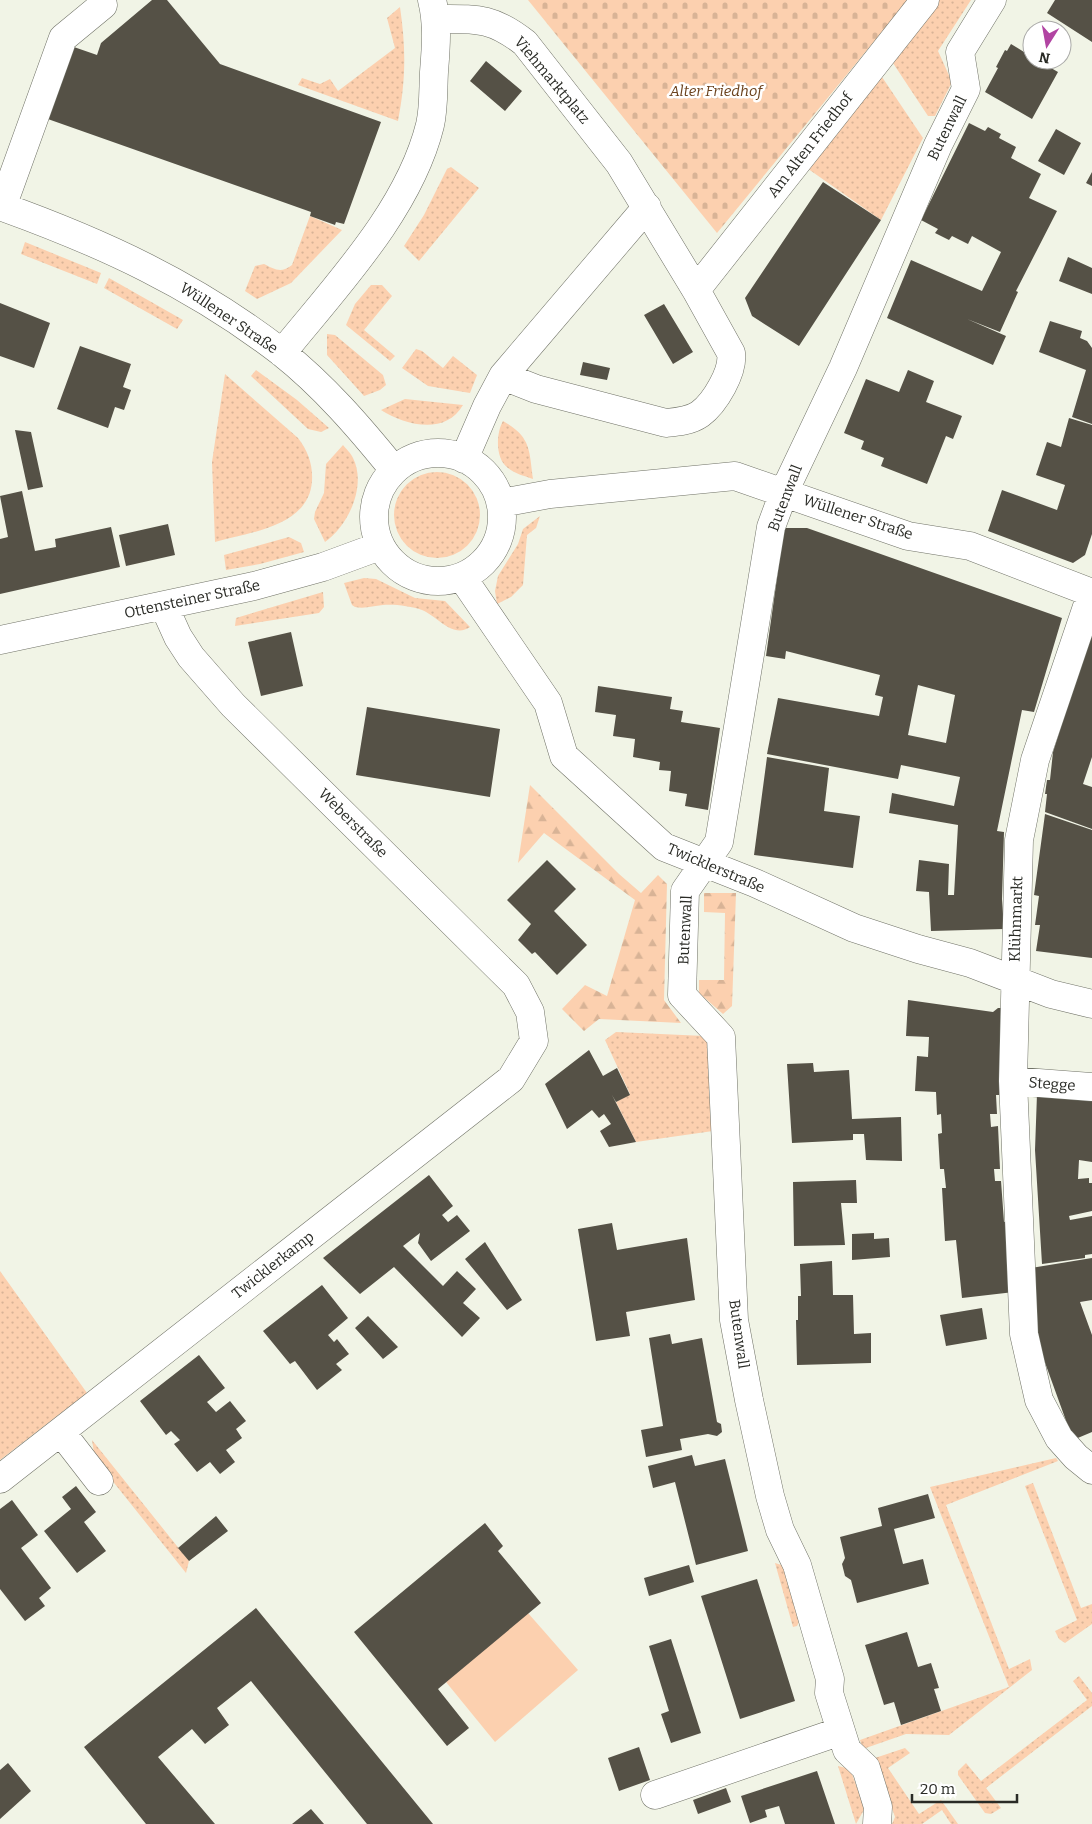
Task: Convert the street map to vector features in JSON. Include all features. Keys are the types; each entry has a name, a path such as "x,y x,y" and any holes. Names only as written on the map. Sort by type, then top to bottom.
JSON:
{"street":[{"name":"Am Alten Friedhof","path":"696,290 925,0"},
{"name":"Butenwall","path":"876,1824 878,1807 866,1768 848,1750 829,1694 830,1679 797,1565 780,1530 770,1496 749,1400 734,1320 721,1037 682,995 685,891 719,842 771,527 784,492 842,368 938,145 966,89 960,52 992,0"},
{"path":"1,206 63,38 103,5"},
{"name":"Viehmarktplatz","path":"282,353 365,248 397,202 421,152 430,123 435,10 488,21 507,29 524,43 619,163 696,290 730,352 732,362 726,380 700,414 681,422 666,423 536,390 503,376"},
{"name":"Wüllener Straße","path":"1,206 69,232 142,264 210,302 282,353 341,407 394,470"},
{"path":"464,458 486,406 503,376 647,207"},
{"path":"446,453 464,458 477,466 487,477 496,489 501,503 502,526 495,547 481,565 462,577 443,581 424,580 406,574 391,562 380,546 374,530 373,513 376,497 384,482 394,470 410,459 428,454 446,453"},
{"name":"Wüllener Straße","path":"501,503 550,494 735,476 908,536 970,546 1092,592"},
{"name":"Ottensteiner Straße","path":"0,640 254,586 323,567 380,546"},
{"name":"Twicklerstraße","path":"462,577 548,703 564,756 664,847 854,928 918,949 970,963 1051,994 1092,1004"},
{"name":"Klühnmarkt","path":"1092,592 1036,760 1019,840 1014,979 1013,1081 1024,1334 1039,1400 1059,1438 1076,1458 1092,1470"},
{"name":"Weberstraße","path":"164,606 178,637 191,657 233,705 516,985 530,1012 534,1041"},
{"name":"Twicklerkamp","path":"0,1479 511,1079 534,1041"},
{"name":"Stegge","path":"1013,1081 1092,1087"},
{"path":"61,1432 99,1481"},
{"path":"655,1795 841,1731"}],"green space":[{"name":"Alter Friedhof","path":"528,0 908,0 717,233"},
{"path":"936,0 971,0 938,51 952,82 935,116 928,116 891,60"},
{"path":"400,7 404,64 403,92 398,121 298,85 302,78 320,84 330,79 338,91 395,48 387,18"},
{"path":"880,74 923,138 881,220 804,166"},
{"path":"451,167 479,188 419,261 404,246 424,215 447,169"},
{"path":"310,216 342,230 291,283 257,299 245,291 255,266 264,264 281,270 292,265"},
{"path":"25,242 101,273 97,284 21,254"},
{"path":"109,278 183,320 177,329 104,288"},
{"path":"371,285 382,285 392,296 364,330 395,356 390,361 346,325 355,304"},
{"path":"327,334 335,335 383,375 386,385 380,390 364,396 327,355"},
{"path":"416,349 422,351 443,368 453,356 477,375 470,393 428,386 402,368"},
{"path":"256,370 297,400 329,428 321,432 308,429 251,376"},
{"path":"225,374 298,438 309,458 312,469 312,481 308,496 300,509 289,518 260,530 215,542 212,462"},
{"path":"405,399 463,405 455,415 446,421 424,425 401,420 381,410"},
{"path":"503,421 524,438 531,460 533,479 511,470 501,459 498,439"},
{"path":"343,445 352,456 357,469 356,493 348,516 325,542 314,519 315,512 324,493 326,464"},
{"path":"437,472 454,475 468,484 477,498 480,515 477,532 468,546 454,555 437,558 420,555 406,546 397,532 394,515 397,498 406,484 420,475"},
{"path":"540,516 536,528 527,535 523,585 511,597 497,604 495,591 498,576 518,544 523,529"},
{"path":"289,537 301,543 304,552 260,564 226,570 224,555"},
{"path":"364,578 376,579 415,598 445,601 470,627 464,630 451,628 428,613 408,606 355,607 352,605 344,583"},
{"path":"323,592 324,607 319,613 235,626 236,618"},
{"path":"530,785 619,874 641,893 658,875 667,884 664,1000 681,1023 599,1019 584,1031 562,1009 585,985 607,996 635,900 544,833 518,863"},
{"path":"704,893 736,893 732,1006 723,1014 699,993 699,980 724,980 725,913 704,912"},
{"path":"616,1032 705,1036 712,1042 713,1131 636,1142 616,1102 630,1094 605,1040"},
{"path":"0,1271 87,1393 0,1460"},
{"path":"92,1440 189,1561 186,1573 95,1459"},
{"path":"1056,1458 1058,1461 946,1505 1009,1669 1030,1659 1032,1670 949,1735 906,1734 863,1749 860,1740 1009,1687 930,1487"},
{"path":"1033,1483 1081,1608 1092,1604 1092,1624 1065,1643 1059,1639 1055,1631 1077,1620 1025,1486"},
{"path":"775,1563 788,1567 803,1614 797,1626 793,1627"},
{"path":"528,1613 578,1670 495,1742 446,1682"},
{"path":"1079,1676 1092,1693 1092,1706 986,1788 1001,1808 991,1814 985,1813 958,1775 958,1771 966,1763 981,1781 1087,1700 1073,1681"},
{"path":"905,1748 910,1753 888,1768 919,1814 941,1800 958,1824 951,1824 942,1810 922,1824 892,1824 895,1817 875,1758"},
{"path":"838,1766 850,1769 865,1808 856,1824"}],"building":[{"path":"152,0 167,0 220,64 381,122 344,224 336,222 335,225 310,216 311,212 45,118 71,46 97,55 101,43"},
{"path":"1055,0 1092,0 1092,42 1072,29 1072,20 1058,20 1047,13"},
{"path":"1011,44 1022,51 1022,70 1054,70 1058,72 1032,119 985,92 1005,50 1007,51"},
{"path":"486,61 522,91 505,111 470,81"},
{"path":"969,123 985,131 988,127 1001,134 999,138 1016,147 1011,158 1041,174 1029,198 1057,211 1016,291 1018,292 1000,332 967,319 1006,336 993,365 887,318 911,260 982,291 1001,252 972,236 968,244 952,236 949,240 935,233 938,229 921,220"},
{"path":"1056,129 1081,143 1064,175 1038,161"},
{"path":"1092,172 1092,186 1086,183"},
{"path":"823,182 881,220 799,346 752,316 745,298"},
{"path":"1068,257 1092,268 1092,294 1059,281"},
{"path":"0,303 50,323 34,368 0,356"},
{"path":"664,304 693,352 673,364 644,315"},
{"path":"1050,321 1082,331 1080,338 1087,341 1092,348 1092,424 1072,417 1086,370 1039,352"},
{"path":"80,346 131,364 123,387 131,390 124,410 115,407 108,428 57,409"},
{"path":"583,362 610,368 607,380 580,375"},
{"path":"908,370 934,381 926,402 962,416 953,439 946,436 927,484 881,466 884,458 861,449 864,441 844,433 866,379 899,392"},
{"path":"1069,418 1092,425 1092,534 1085,555 1073,563 988,531 1002,490 1057,510 1065,485 1036,475 1047,442 1061,447"},
{"path":"15,430 31,432 43,487 28,490"},
{"path":"22,491 35,551 56,547 55,539 111,527 120,567 0,594 0,539 8,537 0,496"},
{"path":"168,524 175,555 126,566 119,535"},
{"path":"784,528 807,528 1062,618 1034,712 1022,710 997,831 1004,832 1002,899 1004,929 931,931 929,892 916,891 919,860 949,864 948,895 954,895 958,825 889,813 892,793 954,806 960,777 901,765 898,779 767,754 778,698 879,716 883,697 875,695 880,675 786,651 785,659 766,656","holes":["918,685 955,695 946,743 908,735"]},
{"path":"1092,628 1092,757 1083,784 1092,787 1092,829 1045,812 1047,794 1045,794 1047,780 1050,780 1053,752"},
{"path":"291,632 303,686 261,696 248,642"},
{"path":"598,686 672,697 670,709 683,711 681,722 720,728 708,810 685,806 687,794 669,791 671,771 659,770 660,762 633,757 635,739 613,736 616,715 595,712"},
{"path":"367,707 500,729 490,797 356,775"},
{"path":"767,757 829,768 824,811 860,816 853,868 754,855"},
{"path":"1045,814 1092,830 1092,958 1036,951 1040,925 1035,925 1039,896 1034,895"},
{"path":"547,860 576,889 554,911 587,945 557,975 535,952 532,954 518,940 531,924 507,900"},
{"path":"908,1000 993,1012 998,1008 1004,1008 999,1095 996,1095 997,1114 990,1114 991,1127 998,1126 1000,1169 994,1169 995,1181 1001,1181 1004,1222 1008,1221 1014,1292 962,1298 956,1240 945,1241 942,1188 946,1188 944,1169 940,1169 938,1134 942,1133 941,1114 937,1115 936,1092 915,1091 917,1056 928,1057 929,1037 906,1036"},
{"path":"589,1050 603,1076 617,1068 630,1095 616,1102 612,1095 636,1142 609,1147 600,1131 611,1124 604,1114 599,1118 592,1110 567,1129 545,1084"},
{"path":"813,1063 814,1072 849,1070 852,1119 901,1117 902,1161 866,1160 864,1134 853,1134 853,1140 792,1143 787,1064"},
{"path":"1037,1094 1092,1100 1092,1162 1079,1160 1078,1179 1089,1178 1089,1183 1092,1183 1092,1211 1069,1216 1070,1220 1092,1216 1092,1254 1085,1255 1085,1258 1042,1264 1035,1150"},
{"path":"429,1175 453,1206 442,1215 448,1222 457,1215 470,1231 431,1261 418,1243 420,1233 403,1246 443,1286 457,1271 476,1289 463,1303 480,1318 462,1337 394,1267 360,1294 323,1258"},
{"path":"856,1180 857,1203 841,1203 845,1245 794,1246 793,1182"},
{"path":"612,1223 617,1250 687,1238 695,1300 626,1312 630,1336 596,1341 578,1229"},
{"path":"874,1233 874,1239 889,1238 890,1257 852,1260 852,1234"},
{"path":"485,1242 522,1300 507,1310 465,1259"},
{"path":"1092,1258 1092,1300 1080,1302 1092,1335 1092,1432 1073,1440 1035,1335 1031,1268"},
{"path":"832,1261 833,1295 853,1295 854,1334 871,1333 871,1363 797,1365 796,1320 798,1320 798,1296 801,1296 800,1264"},
{"path":"322,1285 348,1318 328,1335 334,1342 337,1339 349,1354 336,1364 342,1370 317,1390 295,1361 290,1364 263,1331"},
{"path":"982,1308 987,1339 946,1346 940,1315"},
{"path":"368,1316 398,1347 383,1359 355,1328"},
{"path":"670,1334 672,1344 702,1338 717,1422 721,1424 722,1432 717,1436 708,1434 680,1439 682,1450 646,1457 641,1430 663,1426 649,1338"},
{"path":"199,1355 225,1388 207,1402 216,1412 230,1401 246,1421 236,1429 242,1438 226,1450 235,1462 220,1474 210,1462 197,1472 174,1444 180,1440 171,1431 166,1435 140,1401"},
{"path":"692,1455 695,1466 725,1459 748,1551 696,1565 675,1482 653,1488 648,1466"},
{"path":"76,1486 96,1512 84,1522 106,1551 77,1573 44,1531 71,1509 62,1497"},
{"path":"928,1494 935,1518 894,1529 903,1564 923,1559 929,1584 857,1603 851,1580 845,1576 842,1564 845,1558 840,1537 882,1526 878,1508"},
{"path":"12,1500 38,1535 21,1548 51,1588 39,1598 45,1606 25,1621 0,1589 0,1509"},
{"path":"216,1516 228,1531 189,1561 178,1548"},
{"path":"485,1523 503,1546 498,1551 541,1603 438,1689 469,1728 447,1746 354,1632"},
{"path":"689,1565 694,1582 649,1596 644,1578"},
{"path":"757,1579 795,1701 740,1719 701,1596"},
{"path":"256,1608 433,1824 367,1824 251,1681 217,1708 229,1725 205,1744 192,1729 158,1757 215,1824 146,1824 84,1747"},
{"path":"907,1632 918,1667 931,1663 939,1688 934,1689 941,1711 901,1725 894,1702 884,1705 865,1645"},
{"path":"671,1639 701,1733 671,1743 661,1714 669,1711 649,1646"},
{"path":"639,1747 650,1780 619,1791 608,1758"},
{"path":"8,1763 31,1791 0,1819 0,1770"},
{"path":"817,1771 835,1824 785,1824 779,1806 765,1810 767,1817 750,1823 741,1796"},
{"path":"726,1788 731,1802 698,1814 693,1800"},
{"path":"311,1809 324,1824 292,1824"}]}
